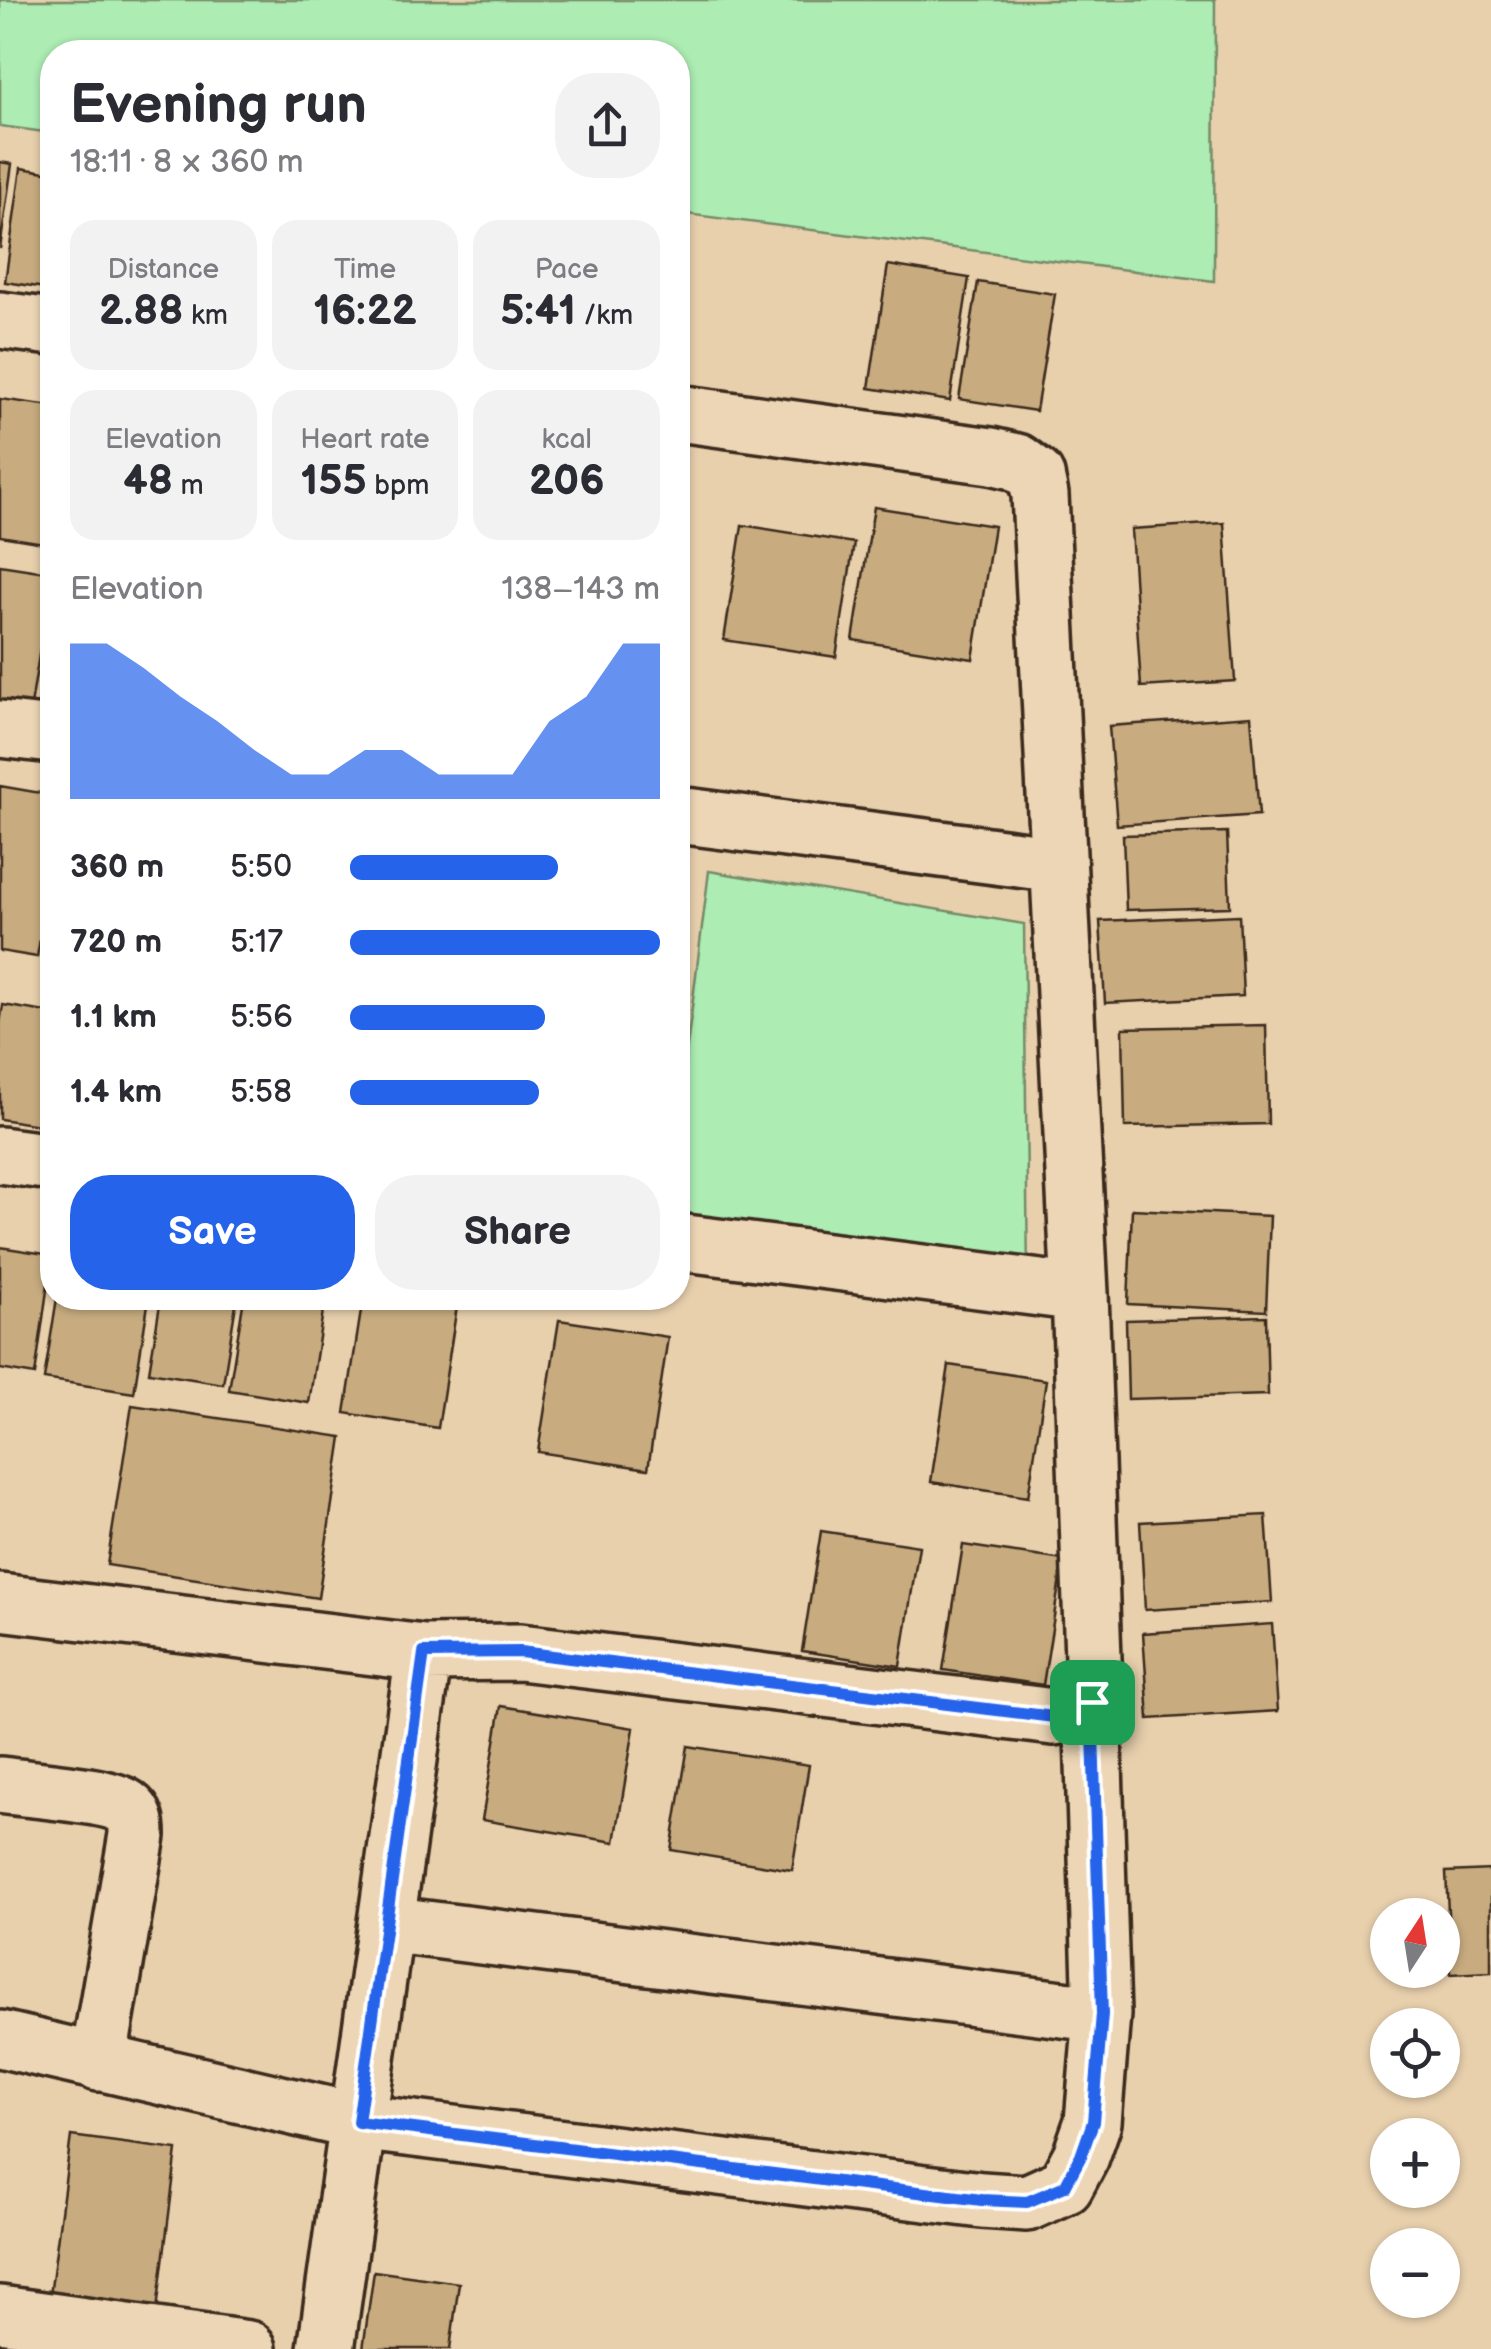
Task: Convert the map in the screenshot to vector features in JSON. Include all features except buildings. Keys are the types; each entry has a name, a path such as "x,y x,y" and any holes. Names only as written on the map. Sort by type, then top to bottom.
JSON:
{"street":[{"path":"0,320 40,326"},
{"path":"0,2039 358,2122 982,2200 1027,2202 1065,2186 1081,2156 1093,2122 1102,2014 1094,1687 1080,1293 1036,476 1016,462 991,456 690,415"},
{"path":"0,728 40,733"},
{"path":"690,818 1057,864"},
{"path":"0,1155 40,1160"},
{"path":"690,1244 1080,1293"},
{"path":"0,1602 424,1653 520,1652 1054,1717 1082,1712 1092,1702"},
{"path":"326,2349 424,1653"},
{"path":"0,1785 108,1800 128,1808 137,1824 98,2063"},
{"path":"386,1924 1102,2014"},
{"path":"0,2314 248,2349"}],"green space":[{"path":"0,0 1215,0 1214,281 690,215 690,40 40,40 40,131 0,126"},
{"path":"709,871 1024,924 1028,1281 690,1230 690,1023"}],"route":[{"path":"520,1652 1054,1717 1082,1712 1092,1702 1102,2014 1093,2122 1065,2186 1027,2202 982,2200 358,2122 424,1653 520,1652"}]}
